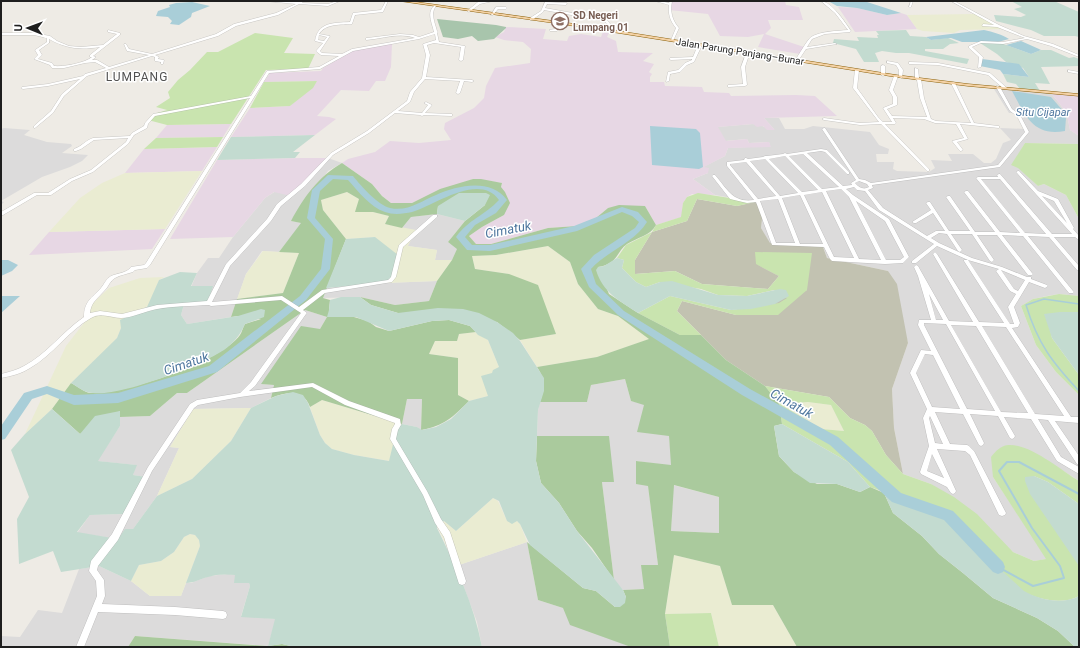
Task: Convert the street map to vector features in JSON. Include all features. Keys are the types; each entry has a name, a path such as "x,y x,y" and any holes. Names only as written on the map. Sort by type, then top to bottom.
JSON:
{"main road":[{"name":"Jalan Parung Panjang–Bunar","path":"402,1 564,23 883,75 1079,95"}],"street":[{"path":"266,1 301,2 328,5 339,1"},
{"path":"325,42 316,41 319,30 326,25 351,23 354,14 382,11 386,1"},
{"path":"468,11 479,2 492,1"},
{"path":"656,1 670,2 668,12 674,25 678,28 672,40"},
{"path":"797,60 809,39 819,34 850,31 836,12 822,1"},
{"path":"910,7 912,1"},
{"path":"952,1 998,26 1027,39 1052,45 1079,56"},
{"path":"35,127 52,112 63,95 83,77 92,72 217,35 235,25 277,14 301,2"},
{"path":"531,19 544,9 544,5 548,3 566,4"},
{"path":"435,6 432,9 431,14 437,32 438,40 435,42"},
{"path":"492,14 497,8 506,8"},
{"path":"544,9 606,20 611,26 608,31"},
{"path":"550,30 556,30 564,23"},
{"path":"983,25 998,26"},
{"path":"49,37 48,42 37,50 40,55 36,60 51,64 52,67 70,68 91,56 119,34 109,31"},
{"path":"87,317 86,311 90,301 105,287 108,281 122,273 130,272 133,268 145,267 148,264 251,97 269,71 320,68 355,50 419,38 437,32"},
{"path":"1,34 34,34 49,37 65,46 84,48 104,46"},
{"path":"317,34 328,35 318,51 321,54 344,55"},
{"path":"367,40 380,37 410,35 419,38"},
{"path":"979,67 981,57 970,47 981,42 1003,43 1027,39"},
{"path":"209,304 228,265 269,220 279,205 303,185 332,154 368,132 409,101 412,92 424,78 428,55 425,44 435,42 463,46 461,60"},
{"path":"804,48 835,44"},
{"path":"125,45 128,50 153,55 157,57 156,60 163,61 162,63"},
{"path":"667,81 669,73 679,71 686,64 693,61 700,45"},
{"path":"729,86 746,85 743,67 748,52"},
{"path":"90,61 94,57 91,56"},
{"path":"671,59 694,58"},
{"path":"80,62 96,61 109,68"},
{"path":"888,62 897,64 901,70 901,77"},
{"path":"910,63 938,64 988,74 1004,88"},
{"path":"883,66 883,75"},
{"path":"916,69 929,119"},
{"path":"857,70 854,88 877,118 928,170"},
{"path":"1069,71 1079,74"},
{"path":"824,119 860,124 894,123 892,117 885,108 895,105 895,97 892,90 896,76"},
{"path":"23,88 48,85 83,77"},
{"path":"424,78 472,81"},
{"path":"458,93 462,80"},
{"path":"953,83 973,124"},
{"path":"824,129 858,180 870,184 1000,166 1028,132 1018,116 1011,110 998,87"},
{"path":"1,214 36,194 49,194 71,180 92,171 127,143 131,137 146,127 146,124 154,115 251,97"},
{"path":"422,115 430,105 426,103"},
{"path":"396,112 422,115 451,114"},
{"path":"892,117 929,119 935,122 998,126"},
{"path":"957,123 966,139 963,141 954,141 961,150"},
{"path":"75,150 82,148 87,141 93,139 131,137"},
{"path":"825,246 776,245 772,242 757,200 728,165 731,161 821,150 826,151 848,173"},
{"path":"765,156 801,194 832,259 901,262 908,256 887,220 851,196 804,152"},
{"path":"786,154 823,191 858,261"},
{"path":"746,159 780,197 798,246"},
{"path":"1018,172 1077,237"},
{"path":"714,176 732,198 747,202 854,186 866,190 880,209 937,244 970,258 1029,276 1045,286"},
{"path":"1071,292 978,178 1000,176 1079,269"},
{"path":"854,186 853,183 858,180"},
{"path":"866,190 871,187 870,184"},
{"path":"1035,191 1056,200 1077,237"},
{"path":"966,192 1029,276"},
{"path":"851,196 885,262"},
{"path":"948,198 992,260"},
{"path":"928,203 960,250"},
{"path":"914,222 933,210"},
{"path":"299,309 324,291 390,281 393,277 401,246 435,216"},
{"path":"927,238 938,232 972,232 1077,237"},
{"path":"937,244 915,265 1012,436"},
{"path":"934,254 1059,459 1079,471"},
{"path":"966,261 1069,419"},
{"path":"999,271 1012,290 1019,293"},
{"path":"921,276 934,322"},
{"path":"981,442 921,326 921,321 1016,326 1017,323 1011,307 1029,276"},
{"path":"1,376 16,372 37,362 87,317 100,313 122,316 157,306 286,299 303,312 303,315 253,384 240,395"},
{"path":"935,353 923,352 913,373 948,447"},
{"path":"80,647 101,596 100,580 93,571 94,564 115,537 150,469 189,409 197,403 240,395 313,385 347,403 398,421 393,439 425,493 438,521 447,535 462,581"},
{"path":"930,409 1079,420"},
{"path":"930,409 926,418 932,446 951,488 923,472 932,446"},
{"path":"1050,418 1079,462"},
{"path":"932,446 967,448 972,453 1002,513"},
{"path":"97,608 175,611 223,615"}],"shaded area":[{"path":"671,1 785,1 786,5 799,7 803,20 768,20 771,28 765,34 804,47 800,54 758,47 764,34 748,37 720,36 708,14 669,10"},
{"path":"1011,1 1054,1 1079,12 1079,37 1044,36 1031,30 996,21 994,15 1021,17 1026,15 1014,9 1022,7"},
{"path":"838,7 857,8 887,15 901,13 907,15 917,29 855,32"},
{"path":"975,14 1004,29 960,30 954,33 923,31 917,29 907,15"},
{"path":"506,27 546,29 543,39 567,41 569,36 581,34 601,37 603,32 609,33 607,37 616,41 618,52 653,53 643,61 654,64 649,72 652,74 650,77 650,82 664,82 665,86 702,87 704,92 729,93 731,96 815,96 837,116 764,118 775,130 767,130 763,126 757,127 753,124 718,127 726,141 747,139 749,143 769,142 771,147 728,148 725,156 704,167 709,168 708,173 693,179 715,195 692,194 687,197 683,203 682,217 656,225 645,206 608,208 596,218 577,226 548,228 491,244 476,244 469,236 504,215 501,187 502,183 473,179 412,203 391,203 382,196 372,184 342,163 348,159 375,152 390,141 419,143 451,140 444,129 445,123 474,108 484,98 486,86 495,68 530,63 531,49 523,42 504,40 495,37 504,32"},
{"path":"906,30 910,36 926,37 931,40 948,38 959,43 950,44 943,49 925,49 925,51 969,59 967,64 909,53 882,51 875,53 879,62 864,62 856,49 833,43 834,39 859,41 857,37 878,38 877,35 879,35 876,31"},
{"path":"998,42 1031,54 1041,50 1051,50 1069,58 1074,57 1079,59 1079,66 1041,67 1050,84 1035,83 1040,91 1020,89 1016,84 1007,82 1003,74 1029,77 1023,68 1006,62 980,43"},
{"path":"392,44 391,67 385,81 376,81 369,91 341,90 317,116 336,119 315,135 231,137 250,108 290,106 317,81 264,82 270,73 321,71 323,68 354,50"},
{"path":"992,86 1049,91 1067,115 1070,130 1079,136 1079,144 1025,143 1016,159 1018,167 1038,186 1044,184 1066,195 1079,219 1079,296 1059,294 1047,296 1033,299 1021,306 1036,345 1056,372 1079,395 1079,481 1043,458 993,477 1047,559 1034,561 1013,552 931,484 903,474 894,428 892,389 908,343 888,271 827,258 823,247 769,243 761,228 763,210 755,202 715,195 693,179 708,173 703,167 725,156 728,148 770,146 769,142 749,143 747,139 725,141 717,127 753,124 774,129 764,118 779,118 785,129 804,129 813,126 870,132 879,145 889,149 888,154 876,154 877,162 894,162 893,169 897,171 929,172 935,168 931,160 952,161 948,154 973,154 984,163 991,163 996,159 1003,143 1011,140 1000,128 1026,129 1017,113 1009,113"},
{"path":"1049,91 1079,94 1079,136 1070,130 1067,115"},
{"path":"231,124 223,137 156,138 167,125"},
{"path":"1,129 30,130 24,135 47,142 71,144 72,146 62,153 88,155 82,161 42,177 1,201"},
{"path":"315,135 293,152 300,152 295,158 217,160 231,137"},
{"path":"217,147 202,171 125,173 144,149"},
{"path":"328,158 342,163 328,171 291,221 302,223 279,252 262,251 246,274 231,317 187,324 181,315 184,304 197,273 208,258 219,258 233,237 265,198"},
{"path":"328,158 291,196 274,192 265,198 233,237 170,239 217,160"},
{"path":"202,171 165,229 49,232 80,198 102,183 125,173"},
{"path":"347,192 359,199 356,212 373,212 389,216 385,224 416,230 408,246 437,250 435,260 452,260 437,281 385,283 375,237 346,239 323,210 321,200"},
{"path":"459,193 486,193 490,195 485,205 465,221 437,214 438,206"},
{"path":"697,199 737,206 755,202 763,210 761,228 770,243 823,247 827,258 888,271 897,284 908,343 892,389 894,428 903,474 886,455 872,431 865,425 850,418 829,397 765,386 726,360 677,311 682,301 736,315 807,290 756,264 779,276 768,289 702,284 675,271 635,274 635,260 652,232 687,221"},
{"path":"437,214 465,221 448,242 458,248 452,260 435,260 437,250 408,246 402,228 411,217"},
{"path":"165,229 152,249 29,255 49,232"},
{"path":"375,237 398,255 393,277 385,283 326,288 346,239"},
{"path":"548,246 570,262 578,284 598,309 618,316 650,339 597,357 537,367 520,340 556,334 509,274 475,269 472,256 496,255"},
{"path":"263,251 299,253 283,293 237,299 246,274"},
{"path":"617,258 624,260 622,268 636,282 646,287 660,282 672,281 718,295 747,296 780,289 786,290 789,296 775,304 751,309 731,310 670,296 638,313 613,296 599,278 596,270 598,267 604,266"},
{"path":"180,272 197,273 191,286 213,286 208,302 184,304 181,315 187,324 238,316 261,309 265,310 264,317 245,324 231,345 224,350 198,364 160,379 122,390 105,393 87,392 71,383 117,338 121,328 120,320 147,307 159,280"},
{"path":"164,277 159,280 149,305 136,314 121,328 117,338 108,348 71,383 52,409 25,434 66,346 87,319 90,306 109,288 140,278"},
{"path":"437,281 429,301 395,305 360,297 322,298 326,288 385,283"},
{"path":"341,297 360,297 371,305 398,313 438,308 463,309 479,313 497,322 513,333 520,341 544,378 544,391 538,410 536,461 541,483 559,503 577,531 623,590 626,597 625,603 620,607 615,607 596,591 583,588 530,545 520,524 517,521 512,524 507,521 499,501 493,498 456,531 444,521 437,526 469,601 479,631 482,647 295,647 282,644 268,646 275,619 241,617 250,586 249,583 234,583 235,575 225,574 214,575 194,582 186,583 200,546 199,540 195,535 190,534 184,537 174,552 161,561 139,565 131,581 99,566 61,572 53,551 19,564 17,519 29,497 11,450 25,434 52,409 80,434 95,416 120,411 120,426 98,461 137,465 133,475 146,477 125,514 90,515 77,532 118,539 125,529 133,529 157,496 192,479 231,441 251,408 276,396 293,392 303,395 308,403 320,435 325,443 332,449 354,455 389,461 397,428 402,424 417,427 422,430 436,427 451,419 469,401 488,396 481,376 492,373 493,370 499,367 488,340 478,335 470,326 449,320 432,321 389,331 356,317 327,317 330,300"},
{"path":"305,310 327,317 320,329 262,384 274,385 271,398 251,408 193,409 170,447 179,448 157,496 133,529 118,539 77,533 90,515 125,514 145,477 133,475 136,465 97,461 120,426 120,417 150,416 177,393 187,393"},
{"path":"1079,312 1079,375 1052,338 1044,314"},
{"path":"476,332 488,340 499,367 488,396 469,401 458,395 458,358 429,354 435,341 457,341 459,334"},
{"path":"625,379 631,401 645,404 669,436 672,466 636,461 648,485 658,565 644,589 623,590 614,580 602,482 614,482 537,436 538,410 540,402 587,402 591,385"},
{"path":"407,399 422,399 421,430 417,427 402,424"},
{"path":"322,400 402,424 397,428 390,461 354,455 332,449 325,443 320,435 310,407"},
{"path":"808,402 831,405 844,431 821,429 779,404"},
{"path":"251,408 231,441 192,479 157,496 179,448 170,447 193,409"},
{"path":"782,424 848,462 870,487 860,492 837,484 810,483 794,472 779,456 774,426"},
{"path":"1034,476 1048,482 1079,504 1079,566 1030,494 1025,477"},
{"path":"673,485 719,497 719,533 671,531"},
{"path":"884,493 890,494 909,506 943,517 1024,591 1044,599 1059,601 1073,599 1079,596 1079,647 1075,647 1058,631 1037,618 993,598 939,554 922,536 893,513"},
{"path":"493,498 498,501 507,521 517,521 520,524 527,542 456,566 437,526 444,521 456,531"},
{"path":"190,534 195,535 199,540 200,546 181,596 150,596 131,581 139,565 161,561 174,552 184,537"},
{"path":"527,542 538,600 563,608 631,647 482,647 477,622 456,566"},
{"path":"674,555 720,566 732,605 773,605 797,647 719,647 711,613 665,614"},
{"path":"99,566 131,581 150,596 181,596 186,583 191,583 209,576 228,574 235,575 249,583 250,586 241,616 276,619 268,646 135,636 128,647 1,647 1,636 20,637 38,610 62,613 79,569"}],"green space":[{"path":"437,19 496,25 506,28 494,39 478,41 472,36 458,39 443,37"},
{"path":"255,33 293,38 284,53 315,54 308,69 266,70 231,124 167,125 148,120 157,113 167,110 156,107 170,98 168,92 178,80 207,52 218,52"},
{"path":"317,81 313,88 290,106 250,108 264,82"},
{"path":"223,137 217,147 144,149 156,138"},
{"path":"1025,143 1079,144 1079,219 1066,195 1044,184 1038,186 1018,168 1011,165"},
{"path":"342,163 372,184 382,196 391,203 412,203 440,189 473,179 502,183 501,187 510,203 504,215 469,236 476,244 491,244 548,228 577,226 596,218 608,208 619,205 645,206 656,225 653,229 647,234 623,247 613,261 598,267 609,294 638,313 680,335 701,335 726,360 765,386 779,404 782,424 774,426 779,456 794,472 817,484 837,484 860,492 870,487 884,493 893,513 922,536 939,554 993,598 1037,618 1058,631 1075,647 797,647 773,605 732,605 720,566 674,555 665,614 670,647 631,647 570,625 563,608 538,600 527,542 583,588 596,591 615,607 626,597 623,590 644,589 641,565 658,565 648,486 636,484 636,461 671,465 669,436 637,432 644,405 631,401 625,379 591,385 587,402 540,402 543,392 543,380 537,367 597,357 649,339 618,316 598,309 578,284 570,262 548,246 496,255 472,256 475,269 509,274 538,285 556,334 520,340 497,322 413,313 398,313 371,305 360,297 395,305 429,301 437,281 452,260 457,249 448,242 465,221 485,205 438,206 437,214 411,217 402,228 385,224 389,216 373,212 355,212 359,199 347,192 321,200 323,210 346,239 323,298 330,300 329,310 368,321 376,327 389,331 432,321 449,320 470,326 476,332 459,334 457,341 435,341 429,354 458,358 458,395 469,401 448,420 436,426 421,430 422,399 407,399 402,424 322,400 310,407 303,397 294,393 282,394 271,398 274,385 261,384 301,326 320,329 327,317 305,310 187,393 177,393 150,416 120,417 120,411 80,434 52,409 71,383 90,393 124,389 147,383 193,366 213,356 240,335 245,324 261,319 238,316 231,317 237,299 283,293 299,253 279,252 301,223 291,221 312,188","holes":["674,485 719,497 719,533 671,531"]},
{"path":"698,193 755,202 737,206 697,199 687,221 652,232 656,225 681,217 683,203 687,197"},
{"path":"652,232 635,260 635,274 675,271 702,284 768,289 779,276 756,264 755,252 812,253 807,290 778,315 736,315 682,301 677,311 701,335 680,335 638,313 670,296 731,310 779,303 787,298 774,290 747,296 718,295 701,289 660,282 646,287 636,282 622,268 624,260 617,258 626,245"},
{"path":"1059,294 1079,296 1079,312 1060,312 1050,329 1052,338 1079,375 1079,395 1056,372 1036,345 1021,306 1033,299"},
{"path":"765,386 829,397 850,418 865,425 872,431 886,455 903,474 931,484 954,497 977,514 1013,552 1034,561 1046,559 993,477 991,457 1000,448 1008,445 1025,448 1045,458 1079,481 1079,504 1048,482 1034,476 1079,566 1079,596 1073,599 1059,601 1044,599 1024,592 984,556 961,532 931,512 909,506 890,494 870,487 848,462 782,424 779,404","holes":["808,402 831,405 844,431 821,429 780,404"]},
{"path":"537,436 609,436 614,482 602,482 614,580 592,548 577,531 559,503 541,483 536,461"},
{"path":"711,613 719,647 670,647 665,614"},
{"path":"135,636 267,646 282,644 295,647 128,647"}],"water":[{"path":"828,1 864,1 901,13 887,15 857,8 837,6"},
{"path":"192,2 210,6 192,13 191,17 179,25 170,24 172,21 168,17 156,16 158,11 170,7 169,5"},
{"path":"984,30 997,33 1009,39 998,42 962,42 951,38 931,40 926,37"},
{"path":"1021,41 1041,50 1031,54 1006,45"},
{"path":"982,59 1019,64 1029,77 1003,74 1000,70 980,66"},
{"name":"Situ Cijapar","path":"1012,91 1051,97 1064,112 1066,118 1065,131 1045,131 1031,122 1021,108"},
{"path":"650,126 696,129 700,133 703,167 699,169 652,165"},
{"path":"1,260 8,260 18,265 12,271 1,276"},
{"path":"1,296 20,296 1,313"}],"waterway":[{"name":"Cimatuk","path":"1,435 28,396 47,390 74,400 118,398 213,369 303,298 325,269 329,239 311,218 316,190 331,177 350,178 378,205 387,210 396,211 410,210 452,192 468,188 485,188 493,190 499,194 503,200 493,211 472,223 460,237 470,248 490,248 577,228 622,209 635,214 643,222 638,230 597,257 586,269 592,285 621,313 746,392 834,441 897,498 948,515 998,567"},
{"path":"1079,304 1044,299 1026,305 1036,331 1047,352 1061,371 1079,391"},
{"path":"998,567 1033,586 1064,578 1060,566 1032,528 999,471 1007,462 1019,462 1079,494"}],"place":[{"name":"SD Negeri Lumpang 01","path":"560,21"}],"district":[{"name":"LUMPANG","path":"137,77"}]}
